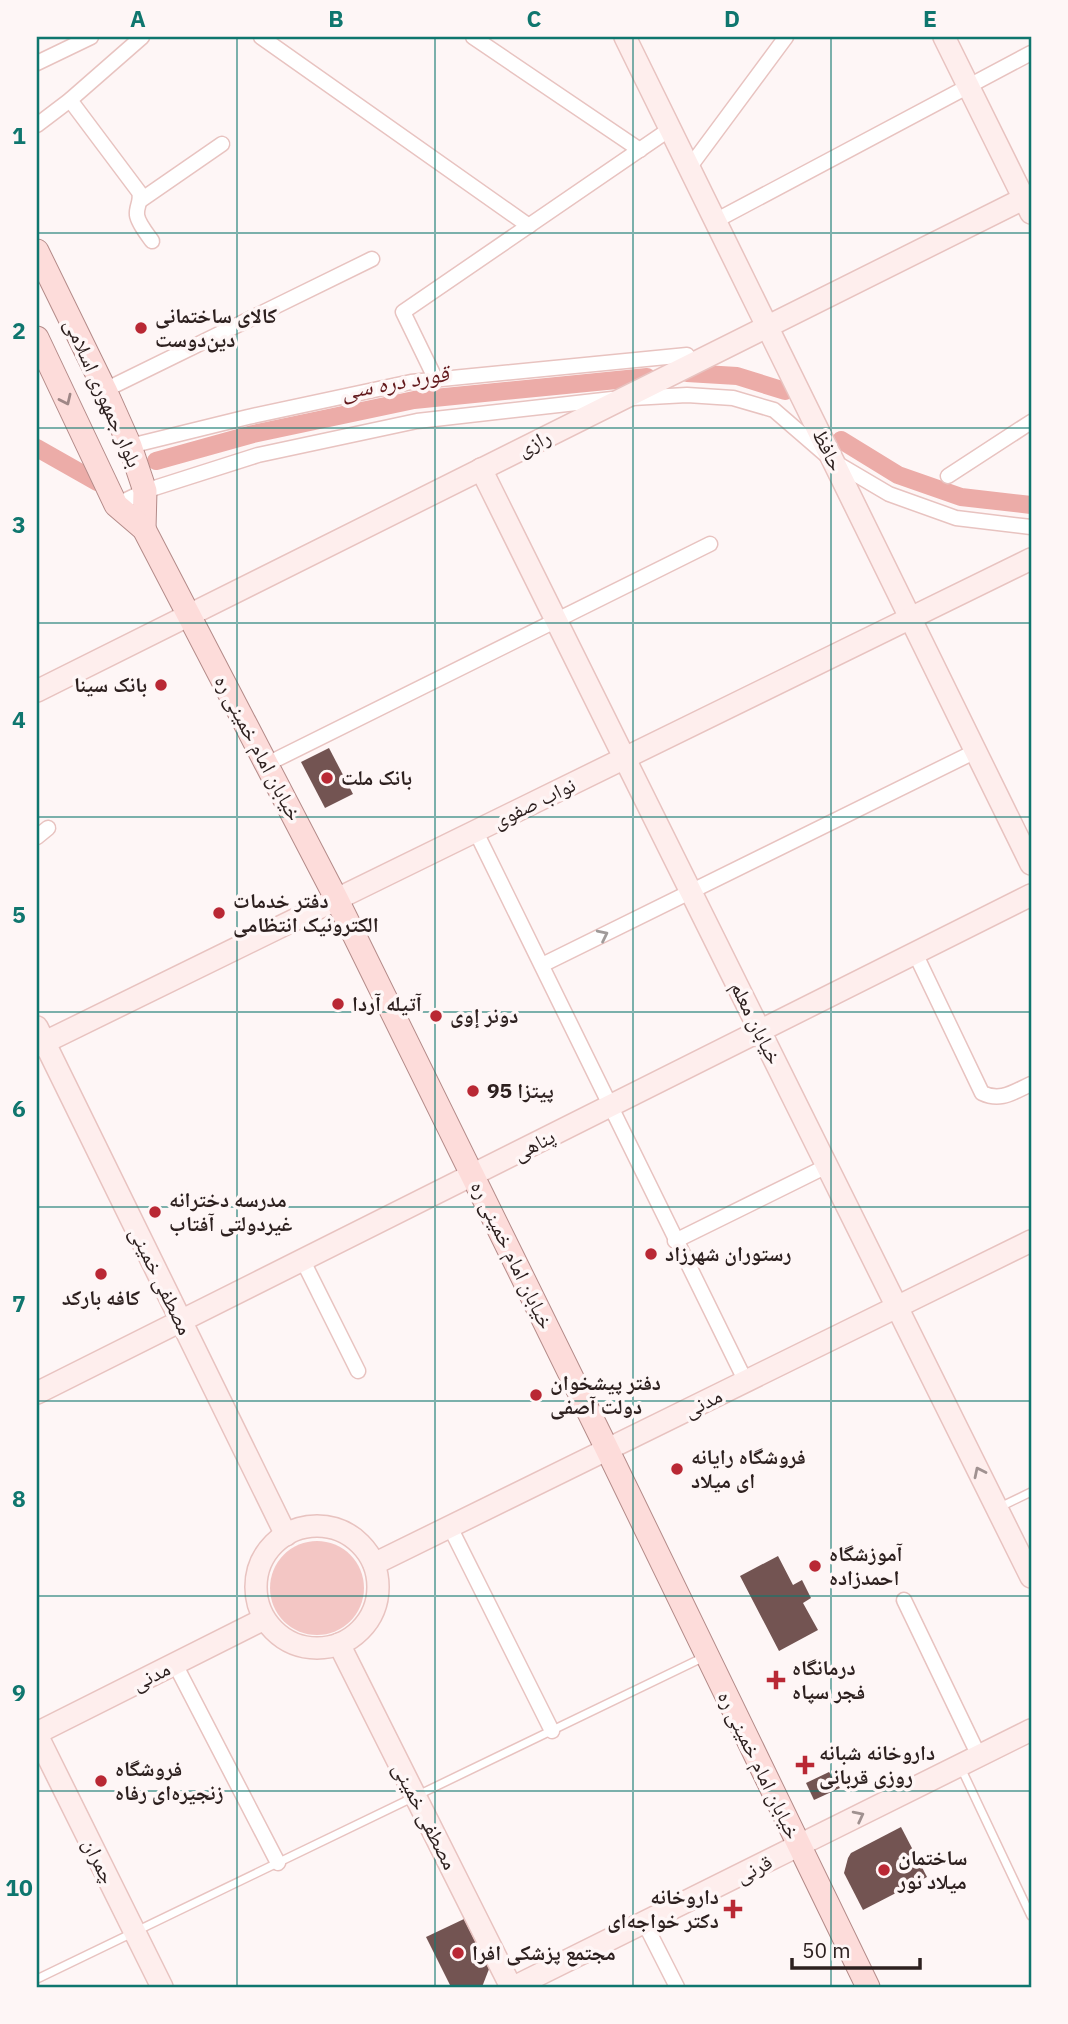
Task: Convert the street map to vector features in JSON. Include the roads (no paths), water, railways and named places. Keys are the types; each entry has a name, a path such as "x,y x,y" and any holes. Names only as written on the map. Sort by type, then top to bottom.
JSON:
{"main road":[{"name":"بلوار جمهوری اسلامی","path":"37,251 106,390 130,446 145,491 144,528"},
{"name":"بلوار جمهوری اسلامی","path":"37,338 116,505 144,528"},
{"name":"خیابان امام خمینی ره","path":"144,528 337,900 867,1987"}],"street":[{"path":"37,63 91,37"},
{"path":"123,37 140,39"},
{"path":"261,37 529,226"},
{"path":"473,37 640,150"},
{"path":"689,168 786,37"},
{"path":"944,37 1029,202"},
{"name":"حافظ","path":"628,38 689,168 1031,864"},
{"path":"37,125 140,39"},
{"path":"715,221 1031,53"},
{"path":"70,100 139,192 141,200 137,217 152,241"},
{"path":"436,380 403,312 670,129"},
{"path":"141,200 222,144"},
{"name":"رازی","path":"37,691 767,326 1029,202"},
{"path":"106,390 372,259"},
{"path":"130,446 411,382 687,355"},
{"path":"116,505 145,491 258,455 417,421 623,398 687,395 733,398 774,410 833,461 889,494 956,518 1031,527"},
{"path":"948,476 1031,422"},
{"name":"خیابان معلم","path":"481,469 1031,1577"},
{"path":"267,764 710,544"},
{"name":"نواب صفوی","path":"39,1038 337,900 1031,559"},
{"path":"542,965 976,751"},
{"path":"476,832 746,1381"},
{"name":"پناهی","path":"37,1393 1031,895"},
{"path":"915,953 982,1093 993,1098 1008,1095 1031,1084"},
{"name":"مصطفی خمینی","path":"39,1038 286,1535"},
{"path":"675,1241 827,1166"},
{"name":"مدنی","path":"374,1564 1031,1241"},
{"path":"303,1261 358,1371"},
{"path":"309,1526 328,1527 346,1533 362,1545 374,1564 378,1577 378,1595 374,1612 364,1627 351,1639 319,1649 302,1647 287,1641 264,1619 256,1587 258,1570 265,1555 286,1535 309,1526"},
{"path":"450,1527 552,1731"},
{"path":"904,1600 970,1760"},
{"name":"مدنی","path":"37,1734 264,1619"},
{"name":"مصطفی خمینی","path":"339,1644 513,1987"},
{"path":"175,1664 278,1863"},
{"name":"قرنی","path":"513,1987 1031,1730"},
{"name":"چمران","path":"37,1734 162,1987"},
{"path":"644,1922 677,1987"}],"lane":[{"path":"997,1508 1031,1492"},
{"path":"37,1979 706,1656"},
{"path":"970,1760 1031,1916"}],"waterway":[{"name":"قورد دره سی","path":"687,373 737,376 785,391"},
{"name":"قورد دره سی","path":"156,461 253,434 414,400 647,377"},
{"path":"841,440 898,475 961,497 1031,505"},
{"name":"قورد دره سی","path":"37,448 97,482"}],"place":[{"name":"کالای ساختمانی دین‌دوست","path":"141,328"},
{"name":"بانک سینا","path":"161,685"},
{"name":"بانک ملت","path":"327,778"},
{"name":"دفتر خدمات الکترونیک انتظامی","path":"219,913"},
{"name":"آتیله آردا","path":"338,1004"},
{"name":"دونر إوی","path":"436,1016"},
{"name":"پیتزا 95","path":"473,1091"},
{"name":"مدرسه دخترانه غیردولتی آفتاب","path":"155,1212"},
{"name":"رستوران شهرزاد","path":"651,1254"},
{"name":"کافه بارکد","path":"101,1274"},
{"name":"دفتر پیشخوان دولت آصفی","path":"536,1395"},
{"name":"فروشگاه رایانه ای میلاد","path":"677,1469"},
{"name":"آموزشگاه احمدزاده","path":"815,1566"},
{"name":"درمانگاه فجر سپاه","path":"776,1680"},
{"name":"داروخانه شبانه روزی قربانی","path":"805,1765"},
{"name":"فروشگاه زنجیره‌ای رفاه","path":"101,1781"},
{"name":"ساختمان میلاد نور","path":"884,1870"},
{"name":"داروخانه دکتر خواجه‌ای","path":"733,1909"},
{"name":"مجتمع پزشکی افرا","path":"458,1953"}]}
